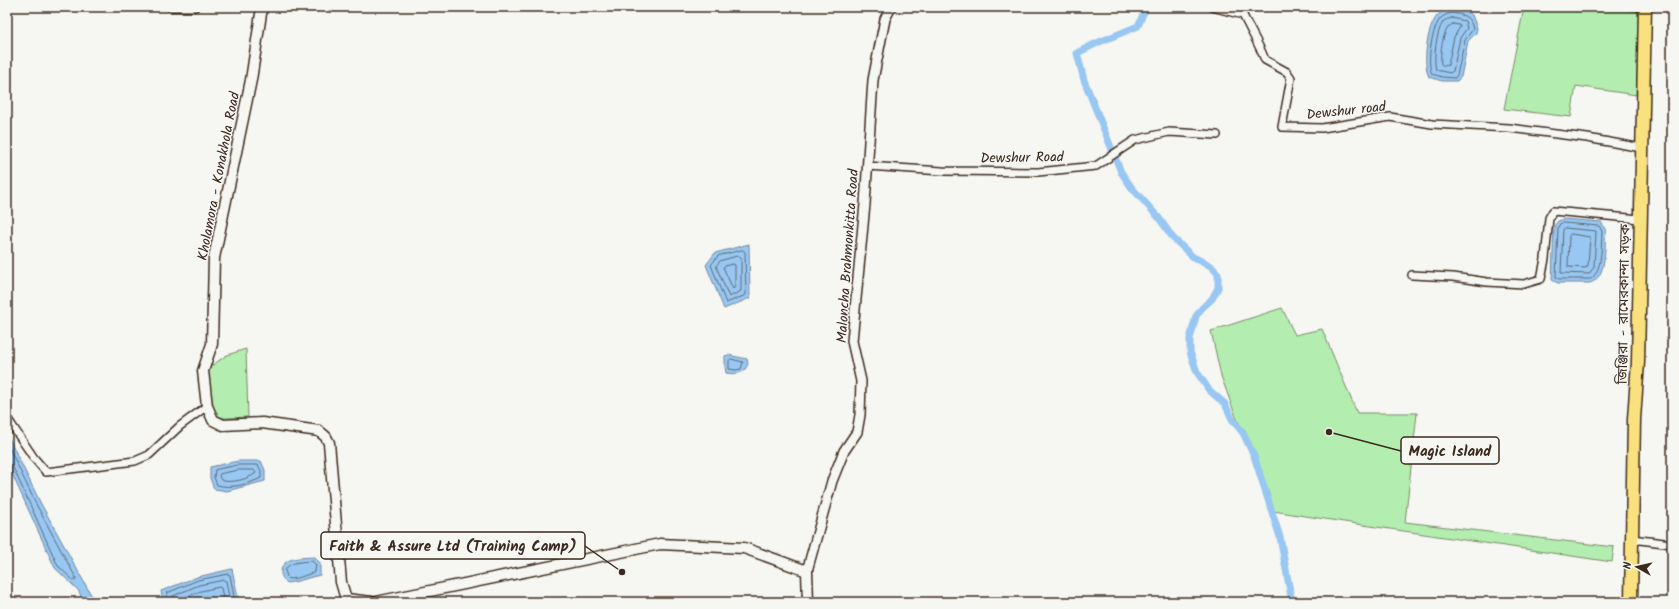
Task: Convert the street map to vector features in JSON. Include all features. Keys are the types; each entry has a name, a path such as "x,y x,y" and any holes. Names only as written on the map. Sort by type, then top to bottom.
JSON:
{"main road":[{"name":"Kholamora - Konakhola Road","path":"262,7 251,80 214,258 212,344 204,372 207,406 213,420 222,425 262,423 319,431 326,437 329,443 341,582 345,601"},
{"name":"জিঞ্জিরা - রামেরকান্দা সড়ক","path":"1630,602 1642,148 1644,7"},
{"path":"376,602 660,544 744,548 807,571 808,602"},
{"path":"345,601 372,602"}],"street":[{"path":"171,7 195,7"},
{"name":"Maloncha Brahmonkitta Road","path":"807,571 832,482 844,451 857,432 860,415 861,381 852,341 873,80 885,19 891,7"},
{"name":"Dewshur road","path":"1215,7 1243,15 1251,33 1260,46 1265,60 1287,72 1291,78 1282,127 1322,128 1390,117 1432,124 1525,130 1587,138 1642,148"},
{"name":"Dewshur Road","path":"867,166 942,171 1038,172 1096,166 1135,140 1169,132 1217,135"},
{"path":"1412,275 1524,284 1541,279 1545,259 1549,218 1553,211 1640,219"},
{"path":"7,418 34,458 46,472 135,461 149,455 180,426 207,406"},
{"path":"1632,540 1672,544"}],"green space":[{"path":"1524,7 1605,7 1640,12 1636,95 1576,86 1571,117 1504,109"},
{"path":"1282,308 1295,335 1322,329 1357,413 1417,413 1405,522 1614,547 1612,562 1273,511 1251,446 1236,417 1221,376 1211,331"},
{"path":"246,349 248,417 226,418 219,416 209,407 204,371 227,355"}],"water":[{"path":"1450,9 1465,11 1472,15 1477,28 1476,33 1468,41 1461,77 1457,81 1442,81 1429,77 1427,71 1426,55 1428,37 1433,21 1440,13"},
{"path":"1563,219 1601,222 1606,230 1605,252 1602,268 1596,280 1590,283 1558,283 1552,280 1554,226 1558,221"},
{"path":"749,244 750,298 724,309 706,265 715,253"},
{"path":"728,355 747,359 748,364 744,371 736,374 726,373 725,356"},
{"path":"7,434 40,502 95,602 84,602 78,590 55,568 7,463"},
{"path":"238,461 261,461 265,470 265,481 227,491 214,489 210,478 210,467"},
{"path":"314,557 320,563 320,575 287,583 281,572 285,563 289,560"},
{"path":"232,569 239,602 163,602 161,591 197,577"}],"waterway":[{"path":"1146,7 1138,26 1077,53 1084,80 1121,172 1132,188 1159,218 1173,238 1193,257 1211,266 1218,274 1218,288 1212,299 1196,316 1190,339 1190,352 1197,372 1209,390 1225,404 1232,419 1243,433 1254,456 1280,537 1292,602"}],"place":[{"name":"Magic Island","path":"1329,432"},
{"name":"Faith & Assure Ltd (Training Camp)","path":"622,572"}]}
